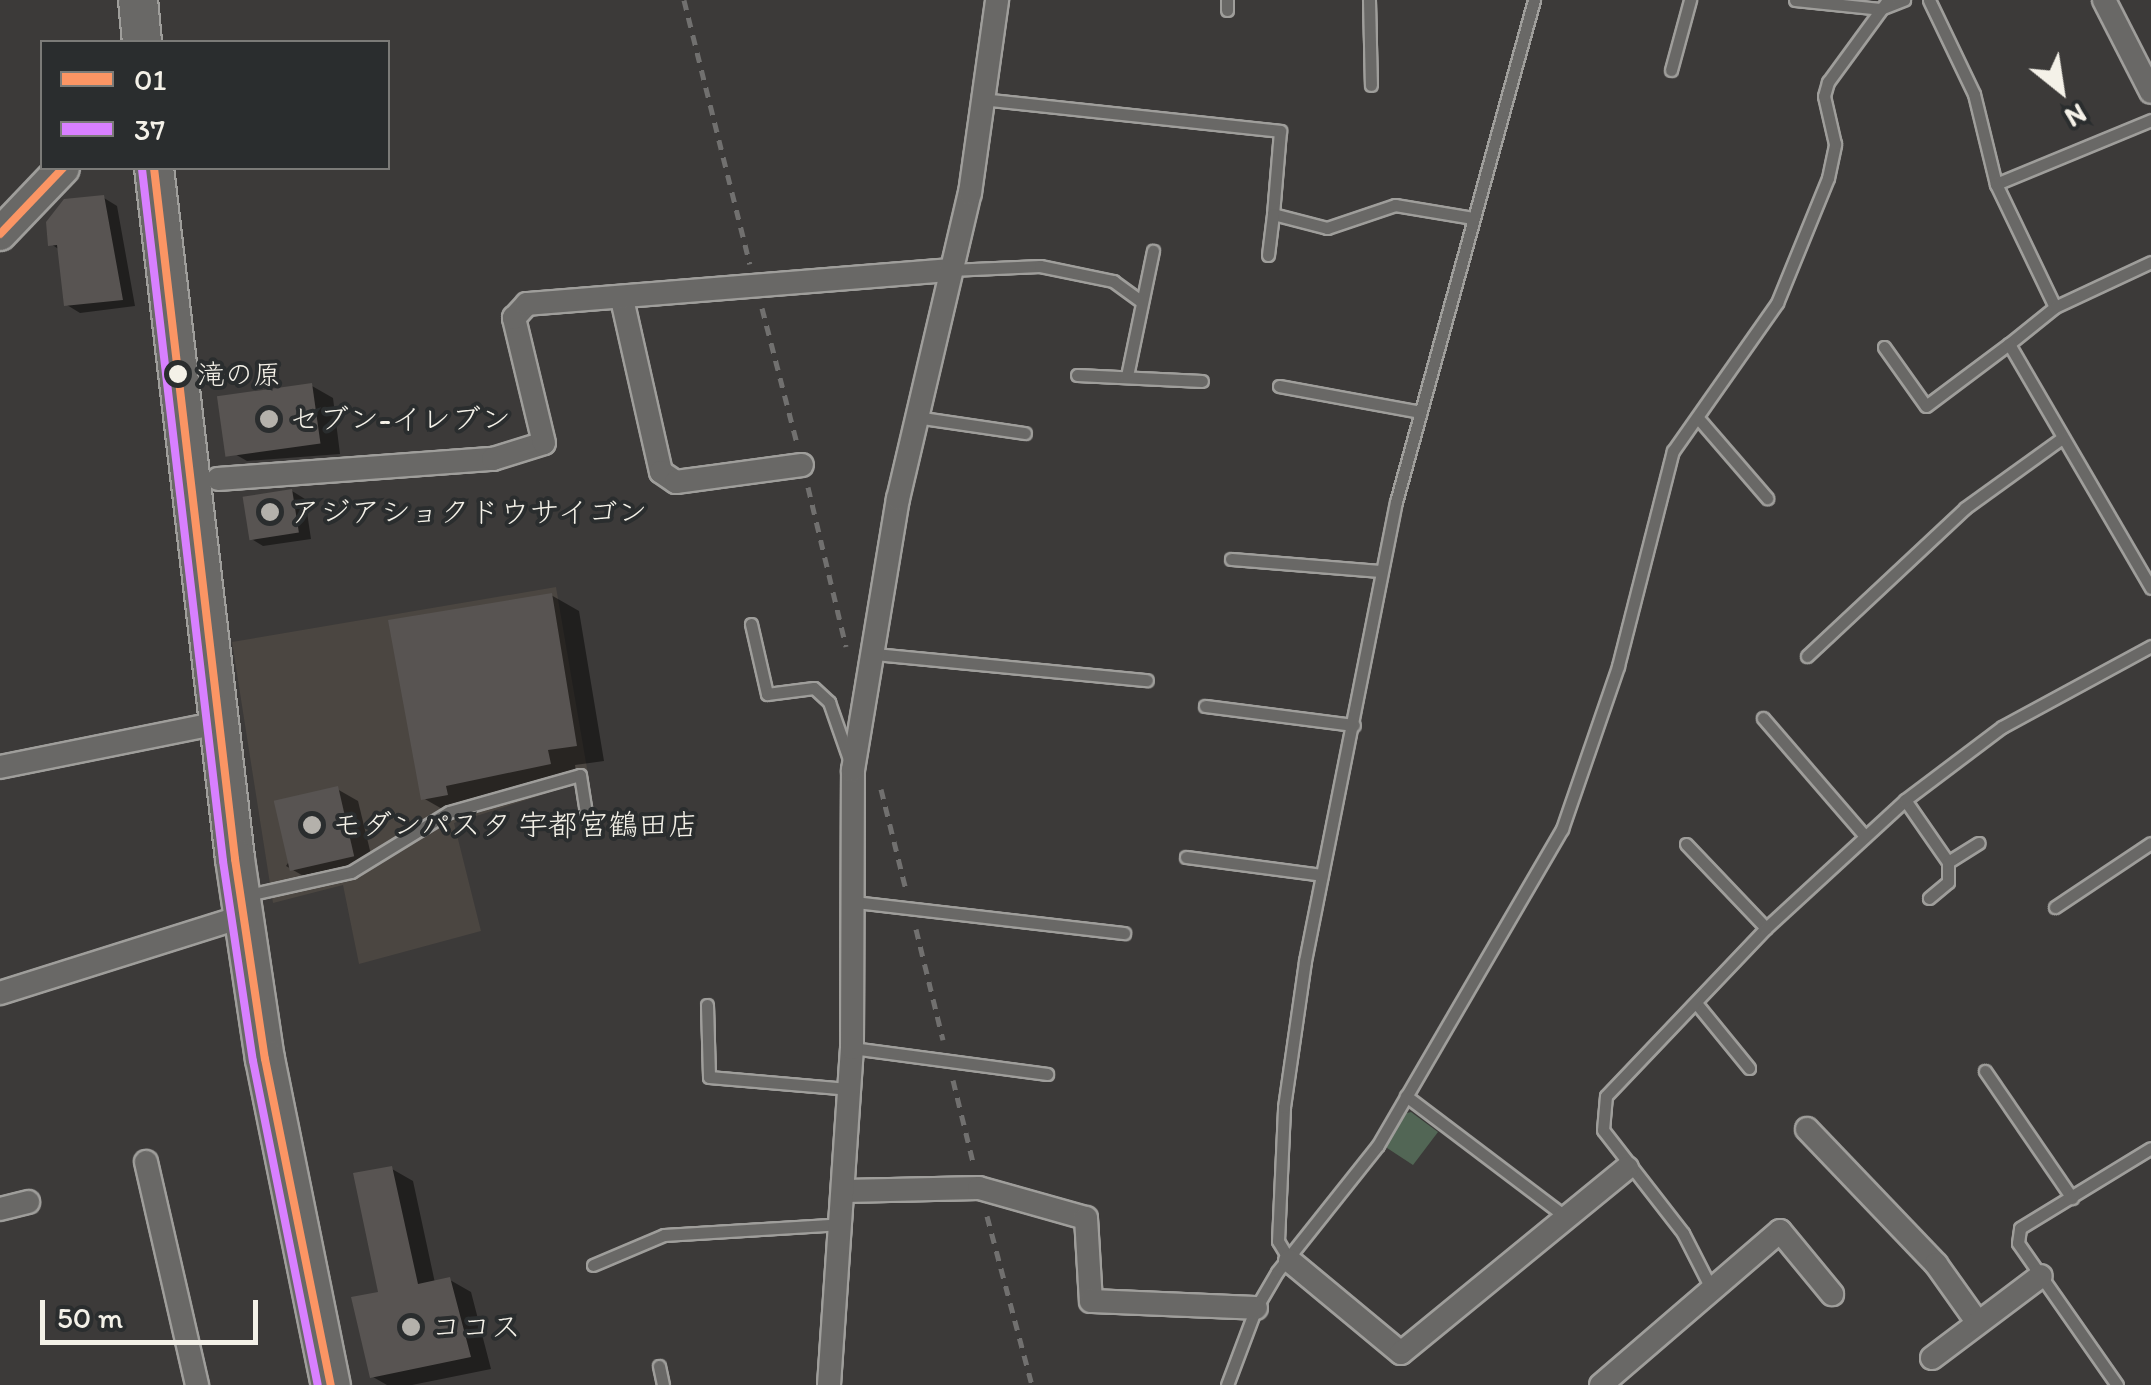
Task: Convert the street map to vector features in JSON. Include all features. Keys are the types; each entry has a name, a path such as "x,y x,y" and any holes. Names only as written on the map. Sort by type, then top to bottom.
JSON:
{"main road":[{"path":"138,0 142,40"},
{"path":"154,170 242,906 269,1079 331,1385"}],"street":[{"path":"829,1385 852,1048 853,770 875,654 882,576 970,193 996,0"},
{"path":"2104,0 2151,92"},
{"path":"0,234 61,170"},
{"path":"218,478 493,459 544,443 514,318 527,304 950,270"},
{"path":"622,299 661,472 676,482 802,465"},
{"path":"0,766 218,724"},
{"path":"0,993 242,906"},
{"path":"1807,1129 1936,1264 1978,1323"},
{"path":"146,1162 197,1385"},
{"path":"1290,1261 1401,1354 1627,1168"},
{"path":"845,1190 980,1188 1086,1218 1091,1301 1256,1308"},
{"path":"0,1209 28,1202"},
{"path":"1600,1385 1780,1231 1832,1294"},
{"path":"1932,1358 2041,1276"}],"lane":[{"path":"1369,0 1371,84"},
{"path":"1290,1261 1278,1241 1284,1106 1322,875 1381,571 1534,0"},
{"path":"1671,70 1690,0"},
{"path":"1795,0 1884,4 1904,0"},
{"path":"1929,0 1974,94 1996,184 2055,306"},
{"path":"1227,1385 1256,1308 1378,1145 1528,892 1582,786 1674,451 1777,303 1828,178 1834,144 1824,96 1828,82 1884,4"},
{"path":"982,100 1280,131 1268,255"},
{"path":"1996,184 2151,120"},
{"path":"1274,214 1327,228 1395,205 1473,218"},
{"path":"1128,376 1153,251"},
{"path":"1884,347 1926,406 2055,306 2151,262"},
{"path":"950,270 1040,266 1113,281 1141,301"},
{"path":"2010,344 2151,588"},
{"path":"1077,375 1202,381"},
{"path":"1279,386 1421,412"},
{"path":"916,417 1025,433"},
{"path":"1698,418 1767,498"},
{"path":"1807,656 1965,508 2062,438"},
{"path":"1231,559 1381,571"},
{"path":"751,624 767,694 814,688 822,695 853,770"},
{"path":"1712,1290 1683,1233 1627,1168 1603,1130 1606,1096 1766,928 1906,800 2002,727 2151,646"},
{"path":"875,654 1147,680"},
{"path":"1205,706 1354,725"},
{"path":"1763,718 1864,835"},
{"path":"242,906 352,872 450,812 580,775 586,813"},
{"path":"1906,800 1948,862 1948,882 1928,898"},
{"path":"1948,862 1979,843"},
{"path":"2054,906 2151,843"},
{"path":"1686,844 1766,928"},
{"path":"1186,857 1322,875"},
{"path":"855,902 1124,932"},
{"path":"1696,1003 1749,1068"},
{"path":"707,1005 709,1077 850,1089"},
{"path":"852,1048 1047,1074"},
{"path":"1985,1071 2072,1198"},
{"path":"1406,1096 1567,1218"},
{"path":"2117,1385 2018,1243 2020,1228 2151,1148"},
{"path":"593,1265 664,1235 842,1224"},
{"path":"659,1366 663,1385"}],"shaded area":[{"path":"556,587 589,780 454,823 481,931 359,964 343,885 273,903 232,642"}],"green space":[{"path":"1411,1112 1438,1132 1413,1165 1384,1146 1399,1115"}],"building":[{"path":"104,195 123,300 64,306 57,245 48,246 46,222 64,199"},
{"name":"セブン-イレブン","path":"312,383 320,443 225,457 217,396"},
{"name":"アジアショクドウサイゴン","path":"292,489 299,532 249,540 243,497"},
{"path":"552,593 577,746 548,750 551,764 446,786 448,795 421,800 388,620"},
{"name":"モダンパスタ 宇都宮鶴田店","path":"338,786 354,856 290,871 274,801"},
{"name":"ココス","path":"392,1166 418,1284 450,1277 471,1357 370,1378 351,1297 378,1292 353,1173"}],"transit line":[{"name":"01","path":"0,234 61,170"},
{"name":"37","path":"142,170 223,861 253,1061 318,1385"},
{"name":"01","path":"154,170 235,859 265,1059 331,1385"}],"place":[{"name":"滝の原","path":"178,374"},
{"name":"セブン-イレブン","path":"269,419"},
{"name":"アジアショクドウサイゴン","path":"270,512"},
{"name":"モダンパスタ 宇都宮鶴田店","path":"312,825"},
{"name":"ココス","path":"411,1327"}]}
